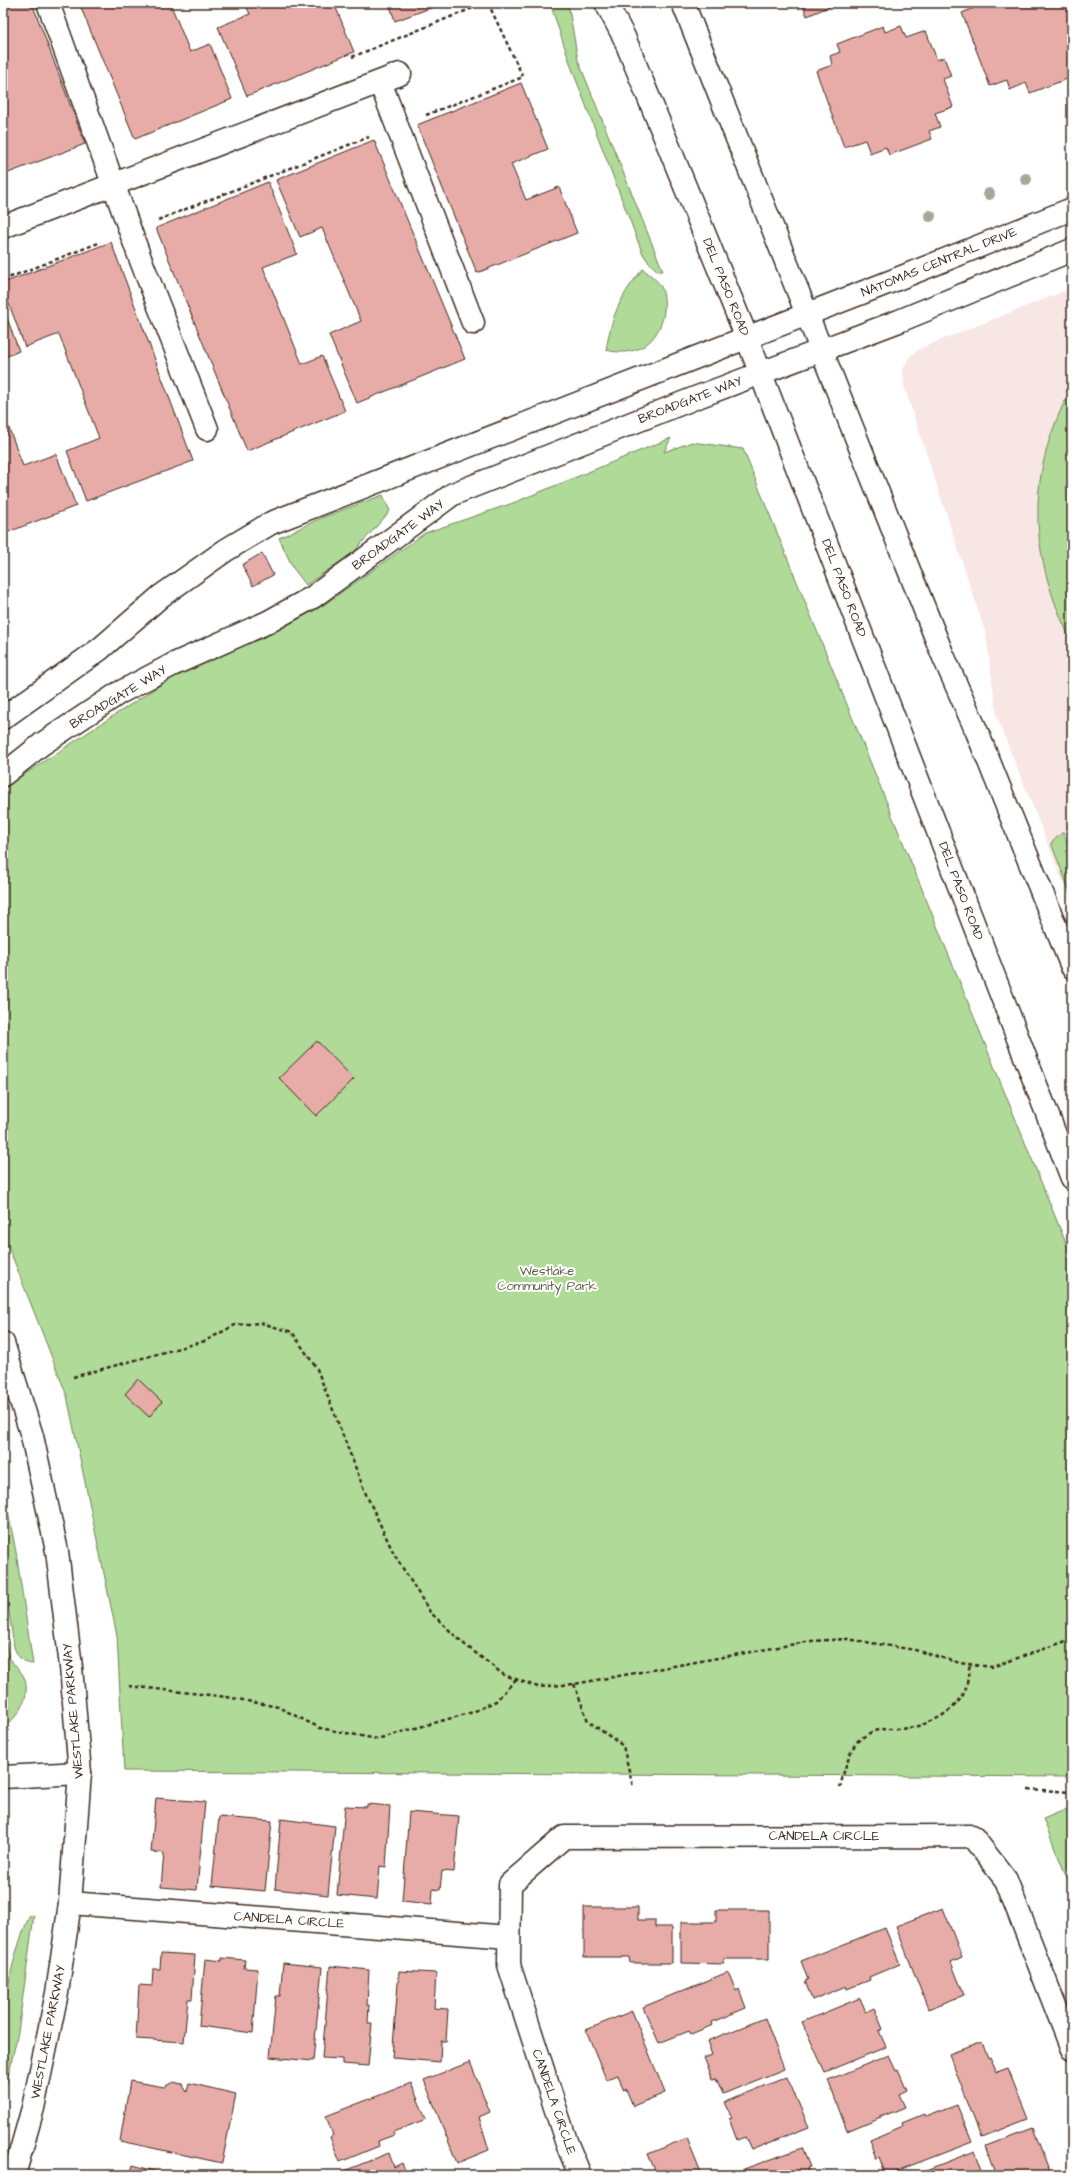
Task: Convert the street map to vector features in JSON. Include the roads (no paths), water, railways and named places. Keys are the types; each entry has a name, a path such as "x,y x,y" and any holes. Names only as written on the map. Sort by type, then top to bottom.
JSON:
{"street":[{"path":"48,3 131,231 207,429"},
{"name":"DEL PASO ROAD","path":"606,3 624,37 761,373 1072,1178"},
{"path":"683,3 806,315 942,653 977,732 1072,967"},
{"path":"3,227 400,74"},
{"path":"380,82 474,323"},
{"name":"NATOMAS CENTRAL DRIVE","path":"806,315 1072,209"},
{"path":"821,350 899,321 1072,250"},
{"path":"3,718 100,649 161,596 226,550 271,522 806,315"},
{"name":"BROADGATE WAY","path":"3,775 42,744 119,693 172,665 268,622 313,597 453,494 821,350"},
{"name":"WESTLAKE PARKWAY","path":"3,1343 32,1436 57,1551 71,1667 80,1774 70,1902 57,1993 33,2108 14,2175"},
{"path":"3,1777 80,1774"},
{"name":"CANDELA CIRCLE","path":"580,2175 568,2144 509,1965 510,1884 564,1837 972,1836 1006,1880 1072,2049"},
{"name":"CANDELA CIRCLE","path":"70,1902 509,1937"}],"park label":[{"name":"Westlake Community Park","path":"547,1278"}]}
